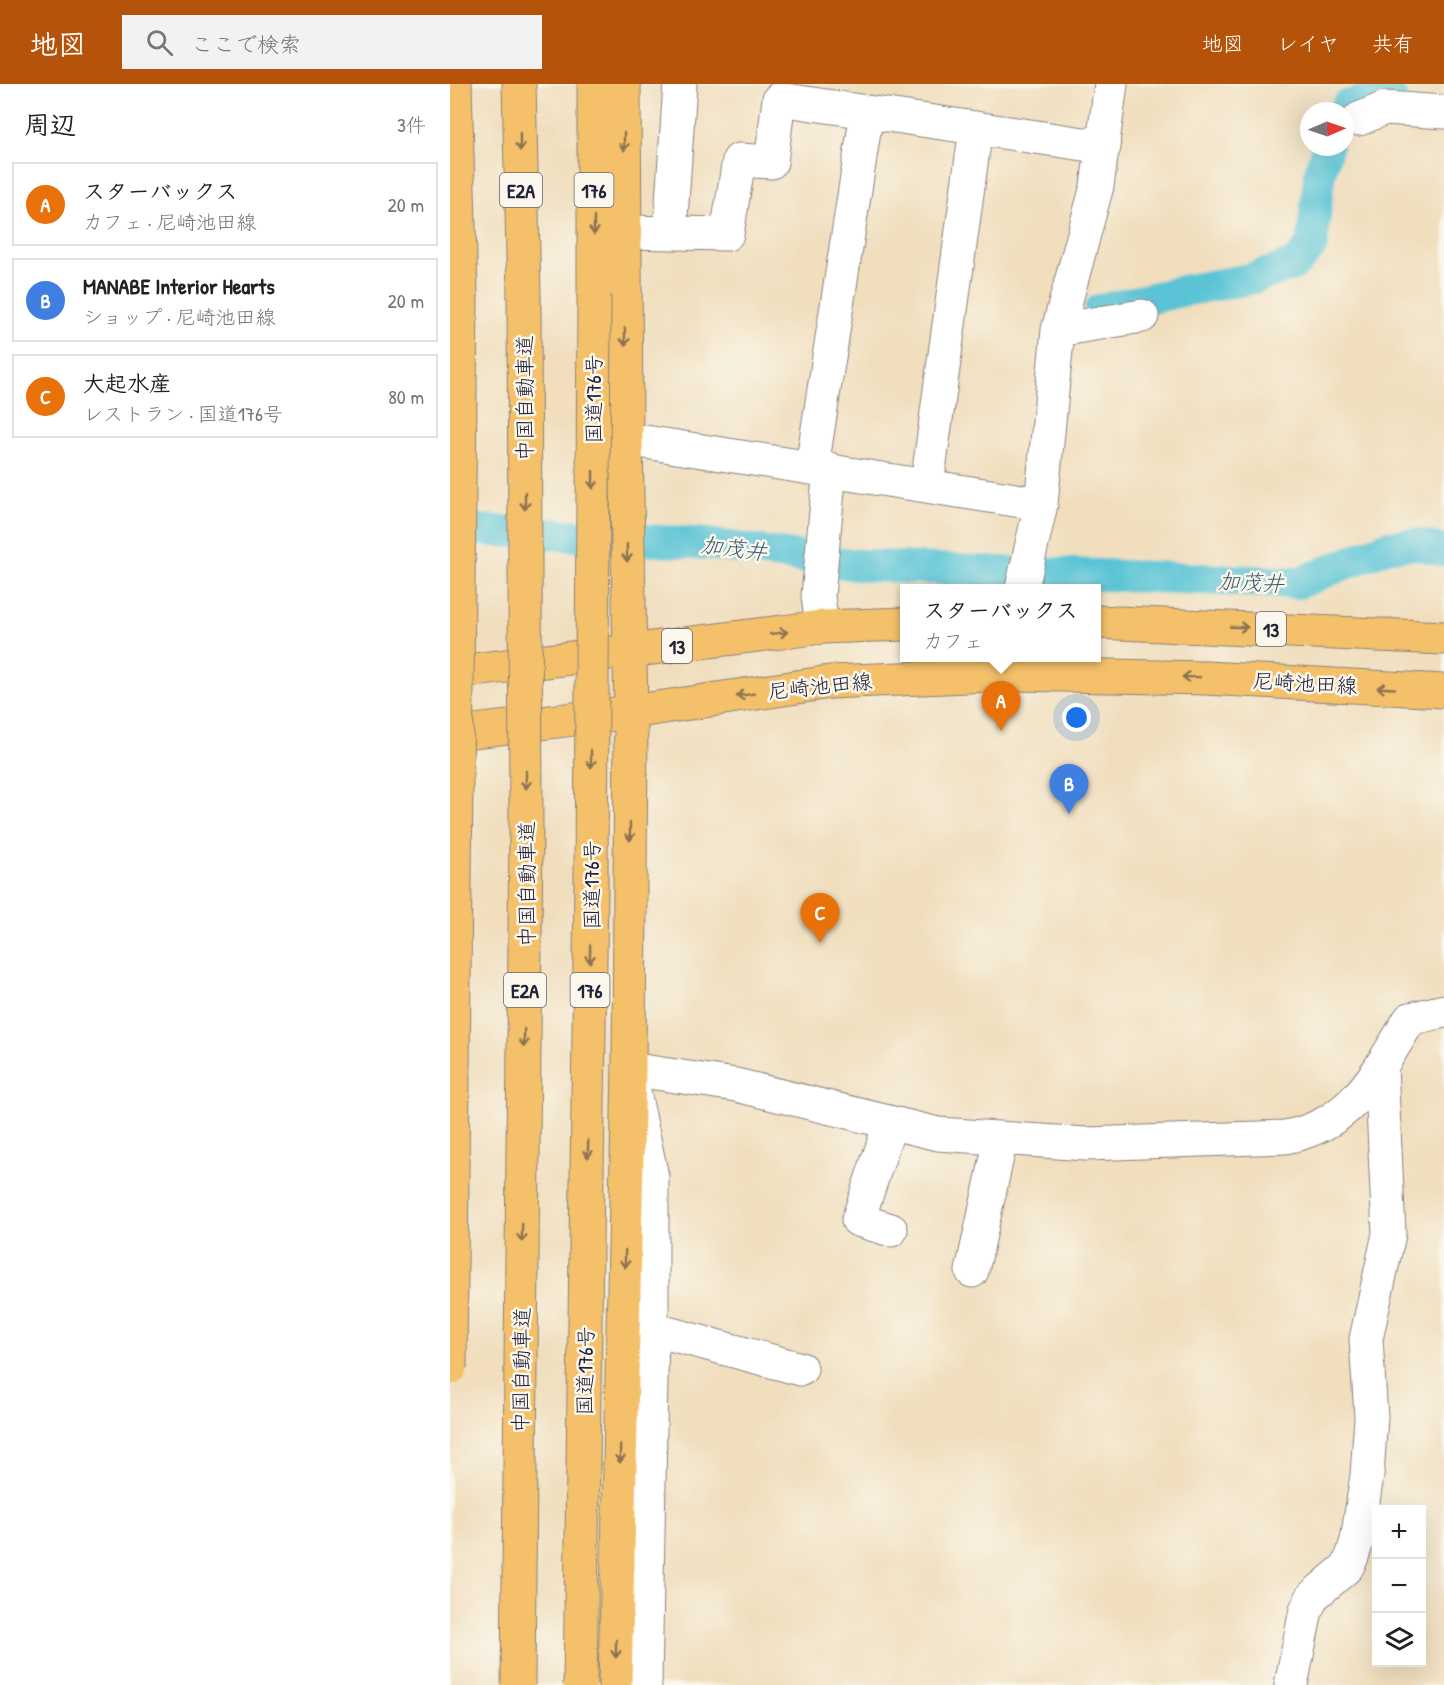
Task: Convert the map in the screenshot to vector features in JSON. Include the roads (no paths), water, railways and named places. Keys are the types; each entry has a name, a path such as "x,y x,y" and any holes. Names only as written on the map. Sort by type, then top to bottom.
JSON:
{"main road":[{"path":"450,1368 460,295 455,84"},
{"name":"中国自動車道","path":"518,1685 526,829 524,296 519,84"},
{"name":"国道176号","path":"580,1685 591,886 594,84"},
{"path":"615,1685 629,1069 631,712 626,439 624,84"},
{"name":"13","path":"1101,622 1444,638"},
{"name":"13","path":"450,673 822,627 900,624"},
{"name":"尼崎池田線","path":"450,734 631,712 830,682 1014,674 1206,678 1444,692"}],"street":[{"path":"670,232 680,84"},
{"path":"1023,584 1041,504 1058,330 1097,186 1111,84"},
{"path":"624,232 727,234 739,160 771,162 779,99 1104,147"},
{"path":"1359,118 1385,108 1444,112"},
{"path":"822,627 818,596 821,468 867,112"},
{"path":"927,485 976,128"},
{"path":"1058,330 1142,316"},
{"path":"626,439 1041,504"},
{"path":"645,1685 652,1329 652,1177 629,1069 747,1087 837,1107 890,1124 938,1134 1131,1144 1284,1137 1307,1133 1330,1122 1352,1103 1381,1066 1410,1019 1444,1011"},
{"path":"1292,1685 1305,1610 1312,1596 1347,1568 1352,1557 1357,1542 1367,1476 1371,1417 1366,1339 1389,1234 1381,1066"},
{"path":"890,1124 858,1220 891,1230"},
{"path":"972,1271 1001,1139"},
{"path":"652,1329 801,1369"}],"waterway":[{"name":"加茂井","path":"1354,104 1372,99 1392,99"},
{"name":"加茂井","path":"1100,310 1182,291 1250,279 1295,264 1312,245 1319,176 1325,156"},
{"name":"加茂井","path":"450,528 710,544 857,565 1018,573"},
{"name":"加茂井","path":"1050,573 1299,583 1389,546 1418,544 1444,551"}],"place":[{"name":"スターバックス","path":"1001,731"},
{"name":"MANABE Interior Hearts","path":"1069,814"},
{"name":"大起水産","path":"820,943"}]}
